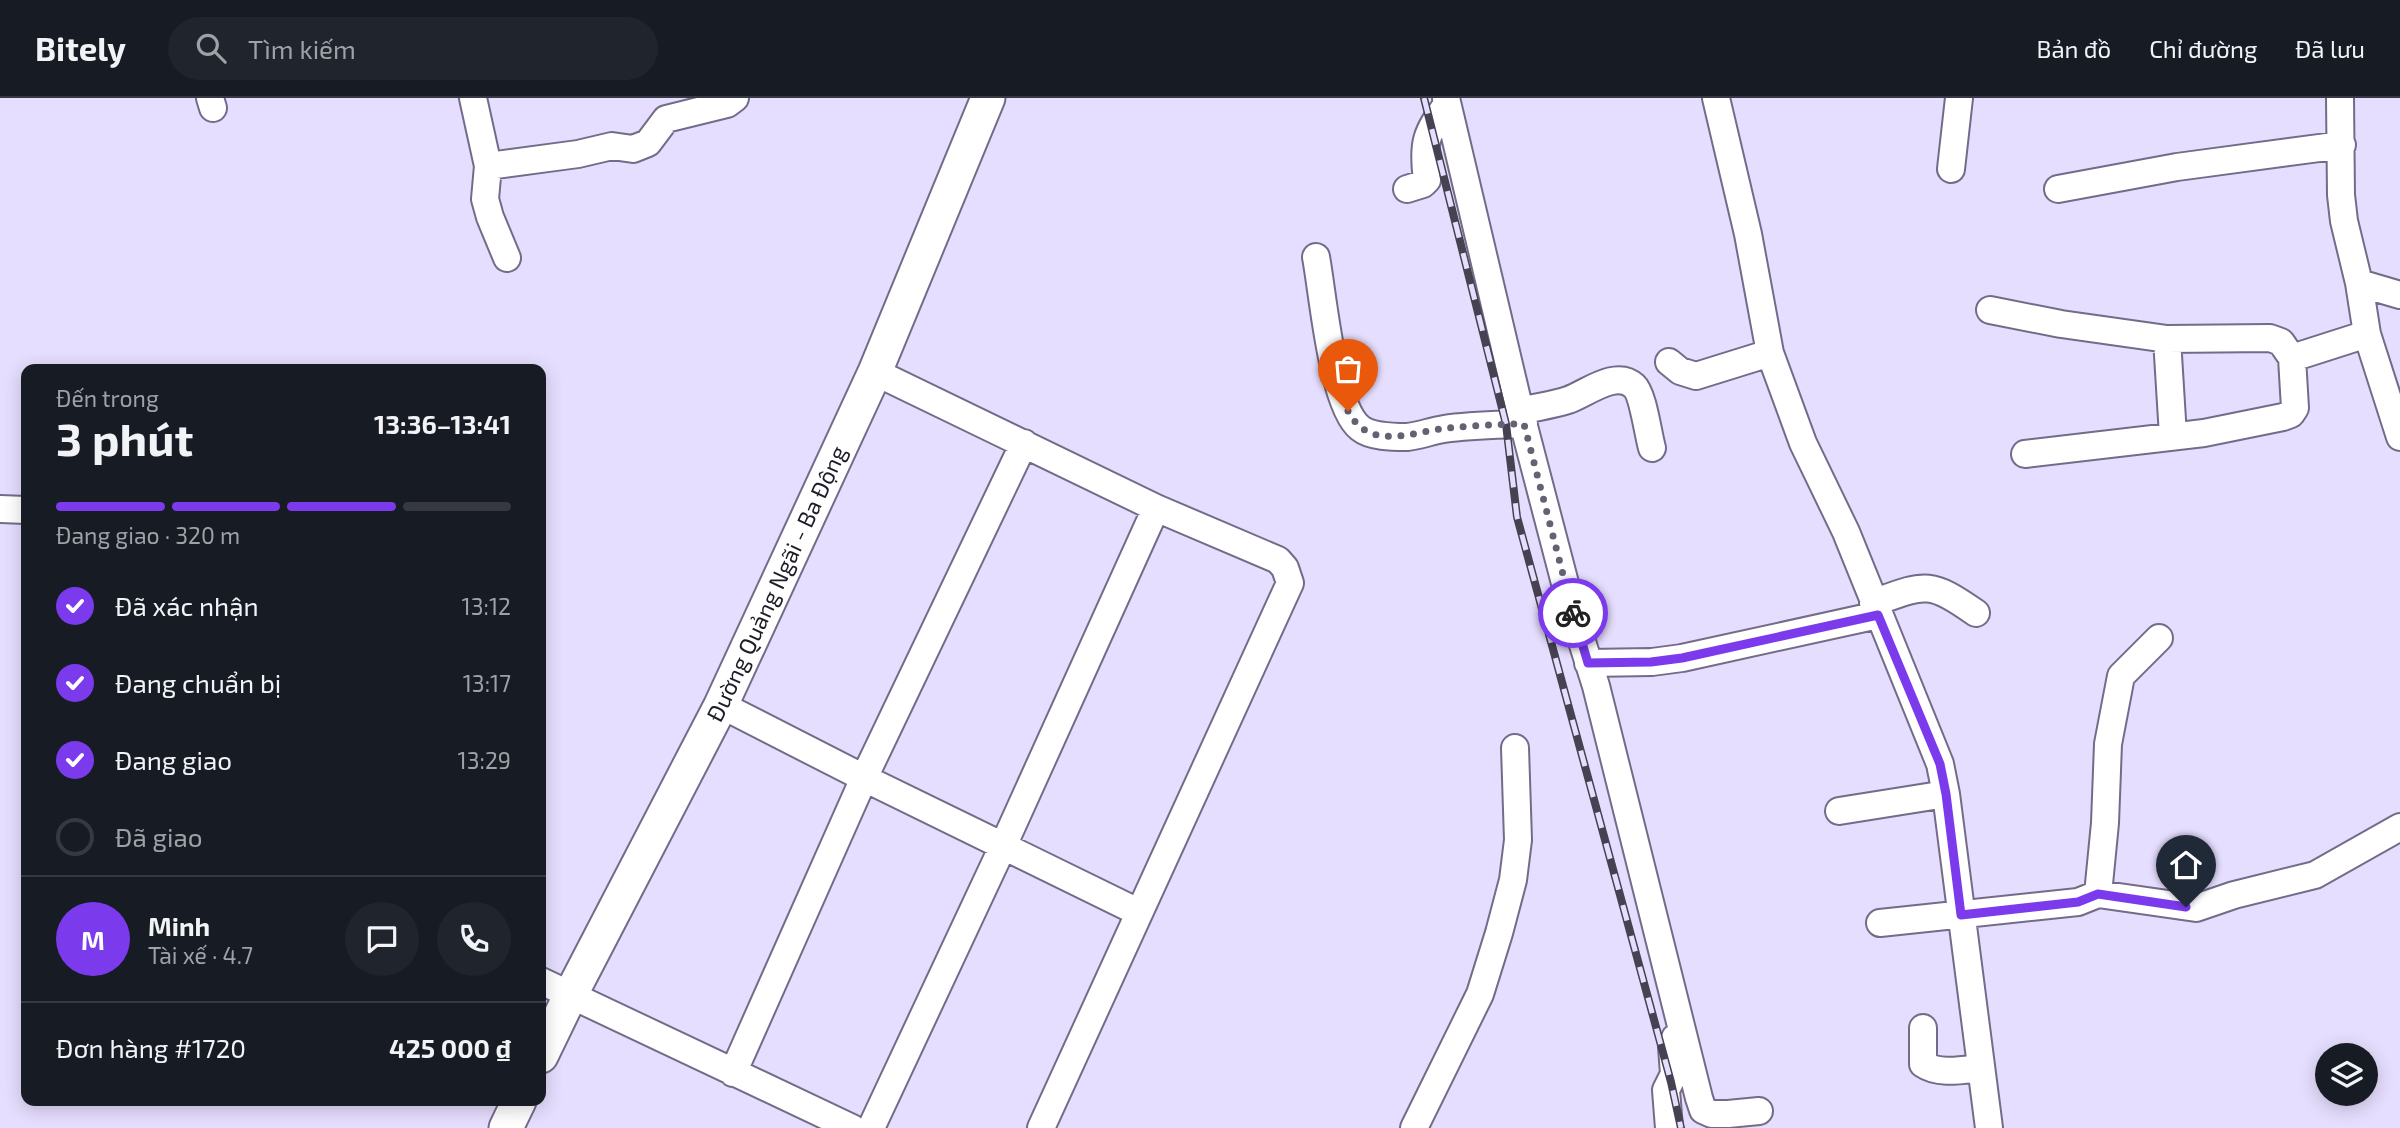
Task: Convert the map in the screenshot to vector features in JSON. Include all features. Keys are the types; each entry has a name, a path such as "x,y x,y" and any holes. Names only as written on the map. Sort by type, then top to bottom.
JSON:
{"main road":[{"name":"Đường Quảng Ngãi - Ba Động","path":"546,1046 722,705 874,372 988,98"},
{"path":"506,1128 517,1106"}],"street":[{"path":"473,98 488,166 485,199 507,258"},
{"path":"488,166 578,154 612,146 633,149 648,143 666,119 727,104 735,98"},
{"path":"1716,98 1748,234 1770,353 1802,443 1846,532 1940,764 1990,1128"},
{"path":"1951,169 1959,98"},
{"path":"2340,98 2341,195 2344,221 2359,283 2367,334 2400,437"},
{"path":"1407,188 1423,184 1427,180 1424,148 1432,126 1447,101"},
{"path":"1447,101 1522,418 1572,610 1596,686 1705,1119 1712,1114 1759,1111"},
{"path":"2058,188 2177,167 2342,145"},
{"path":"1316,257 1339,386 1348,411 1361,429 1378,435 1408,437 1442,429 1522,418 1616,380 1636,387 1652,448"},
{"path":"2359,283 2400,295"},
{"path":"1990,310 2061,324 2167,339 2270,338 2281,341 2291,358 2295,408 2291,414 2234,428 2025,454"},
{"path":"2291,358 2367,334"},
{"path":"2167,339 2173,436"},
{"path":"1669,362 1680,371 1696,376 1770,353"},
{"path":"874,372 1156,508 1278,560 1285,568 1290,583 1041,1128"},
{"path":"733,1073 864,778 1024,443"},
{"path":"871,1128 1004,844 1156,508"},
{"path":"0,509 21,510"},
{"path":"1588,663 1651,662 1682,658 1875,609 1910,590 1936,587 1976,614"},
{"path":"2098,894 2105,823 2108,744 2121,676 2159,638"},
{"path":"722,705 1138,912"},
{"path":"1414,1128 1480,994 1513,880 1518,840 1514,747"},
{"path":"1839,811 1946,794"},
{"path":"1880,923 2078,902 2098,894 2196,908 2234,895 2315,875 2400,827"},
{"path":"546,983 852,1128"},
{"path":"1923,1028 1923,1064 1931,1069 1950,1071 1981,1068"},
{"path":"1669,1128 1666,1090 1674,1074 1673,1039 1682,1031"}],"railway":[{"path":"1424,98 1506,424 1517,517 1671,1082 1681,1128"}],"way so far":[{"path":"1348,411 1361,429 1378,435 1408,437 1466,426 1524,424 1573,613"}],"route":[{"path":"1573,613 1588,663 1651,662 1682,658 1878,615 1940,764 1961,915 2078,902 2098,894 2186,907"}]}
